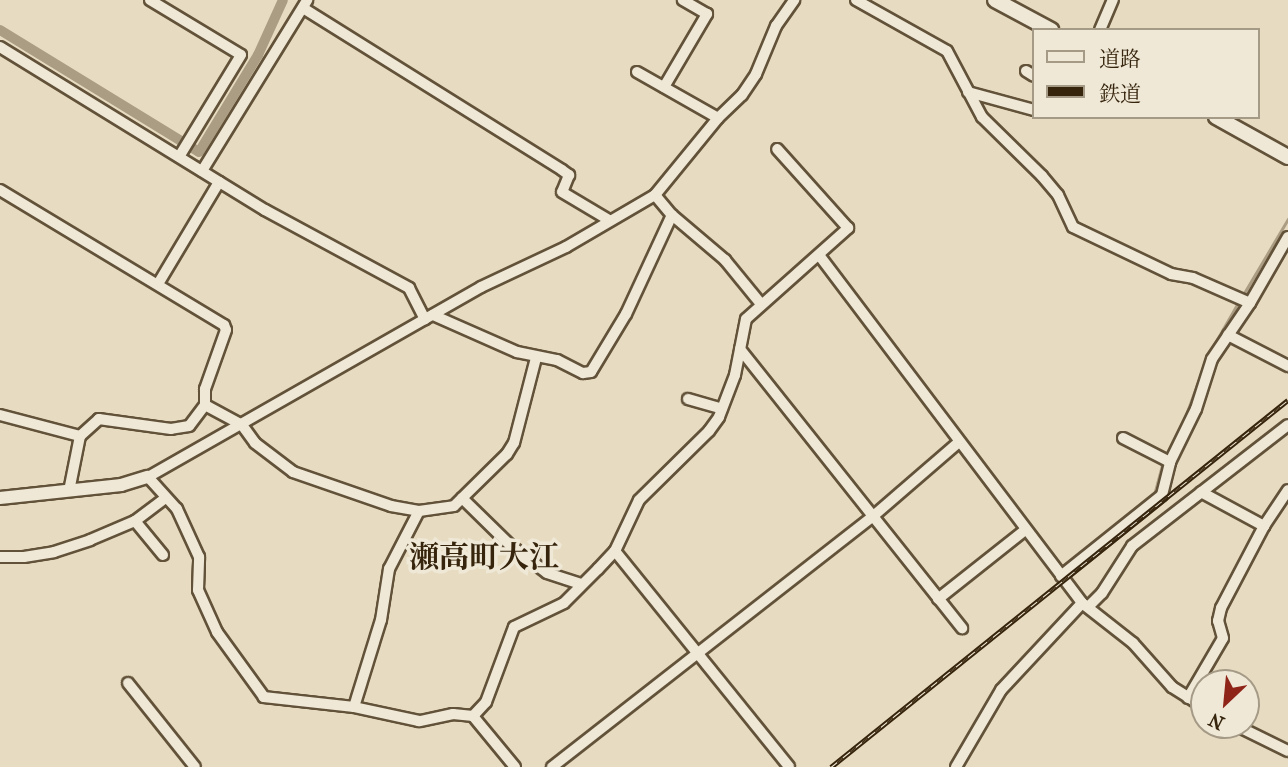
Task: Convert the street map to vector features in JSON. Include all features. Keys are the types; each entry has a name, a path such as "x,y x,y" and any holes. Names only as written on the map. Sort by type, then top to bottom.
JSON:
{"main road":[{"path":"995,0 1047,28"},
{"path":"1220,119 1288,157"}],"street":[{"path":"151,0 241,55 179,157"},
{"path":"664,87 707,14 683,0"},
{"path":"0,498 121,485 148,477 481,287 566,247 655,195 718,118 742,95 756,74 776,26 794,0"},
{"path":"856,0 947,51 982,117 1058,195 1073,227 1171,274 1193,278 1250,303"},
{"path":"1101,28 1113,0"},
{"path":"202,171 305,4 562,170 569,175 562,192 609,220"},
{"path":"0,47 312,237 409,288 429,317 536,358 557,360 583,373 591,372 626,314 672,215"},
{"path":"637,72 718,118"},
{"path":"968,92 1032,109"},
{"path":"472,716 486,702 514,627 564,603 615,551 639,500 709,431 722,409 735,375 746,319 848,228 777,149"},
{"path":"158,284 219,182"},
{"path":"0,190 158,284 223,325 226,330 205,389 205,404 188,426 181,429 99,419 80,436 69,491"},
{"path":"655,195 672,215 725,260 761,304"},
{"path":"1061,576 1162,495 1170,462 1196,409 1212,359 1250,303 1288,237"},
{"path":"819,255 958,443 1061,576 1086,605 1108,626 1133,643 1172,687 1188,698 1223,638 1218,621 1222,608 1264,526 1288,490"},
{"path":"1228,335 1288,366"},
{"path":"740,349 871,518 962,628"},
{"path":"205,404 242,425 255,443 293,472 391,506 419,511 454,506 507,454 514,443 536,358"},
{"path":"688,399 722,409"},
{"path":"0,415 80,436"},
{"path":"956,767 1001,690 1086,605 1102,593 1132,546 1288,425"},
{"path":"1124,438 1170,462"},
{"path":"552,767 871,518 958,443"},
{"path":"148,477 177,509 199,557 198,590 217,632 264,697 354,707 419,721 453,714 472,716 515,767"},
{"path":"1201,492 1264,526"},
{"path":"0,557 54,552 135,521 165,498"},
{"path":"462,498 510,545 547,573 581,584"},
{"path":"354,707 381,620 389,569 419,511"},
{"path":"135,521 163,555"},
{"path":"938,599 1025,530"},
{"path":"615,551 789,767"},
{"path":"128,683 195,767"},
{"path":"1260,737 1288,751"}],"waterway":[{"path":"0,30 199,152 258,55 283,0"},
{"path":"1243,295 1288,219"},
{"path":"1180,431 1208,355 1239,301"},
{"path":"1154,495 1163,461"}],"railway":[{"path":"831,767 1288,400"}],"district":[{"name":"瀬高町大江","path":"484,558"}]}
